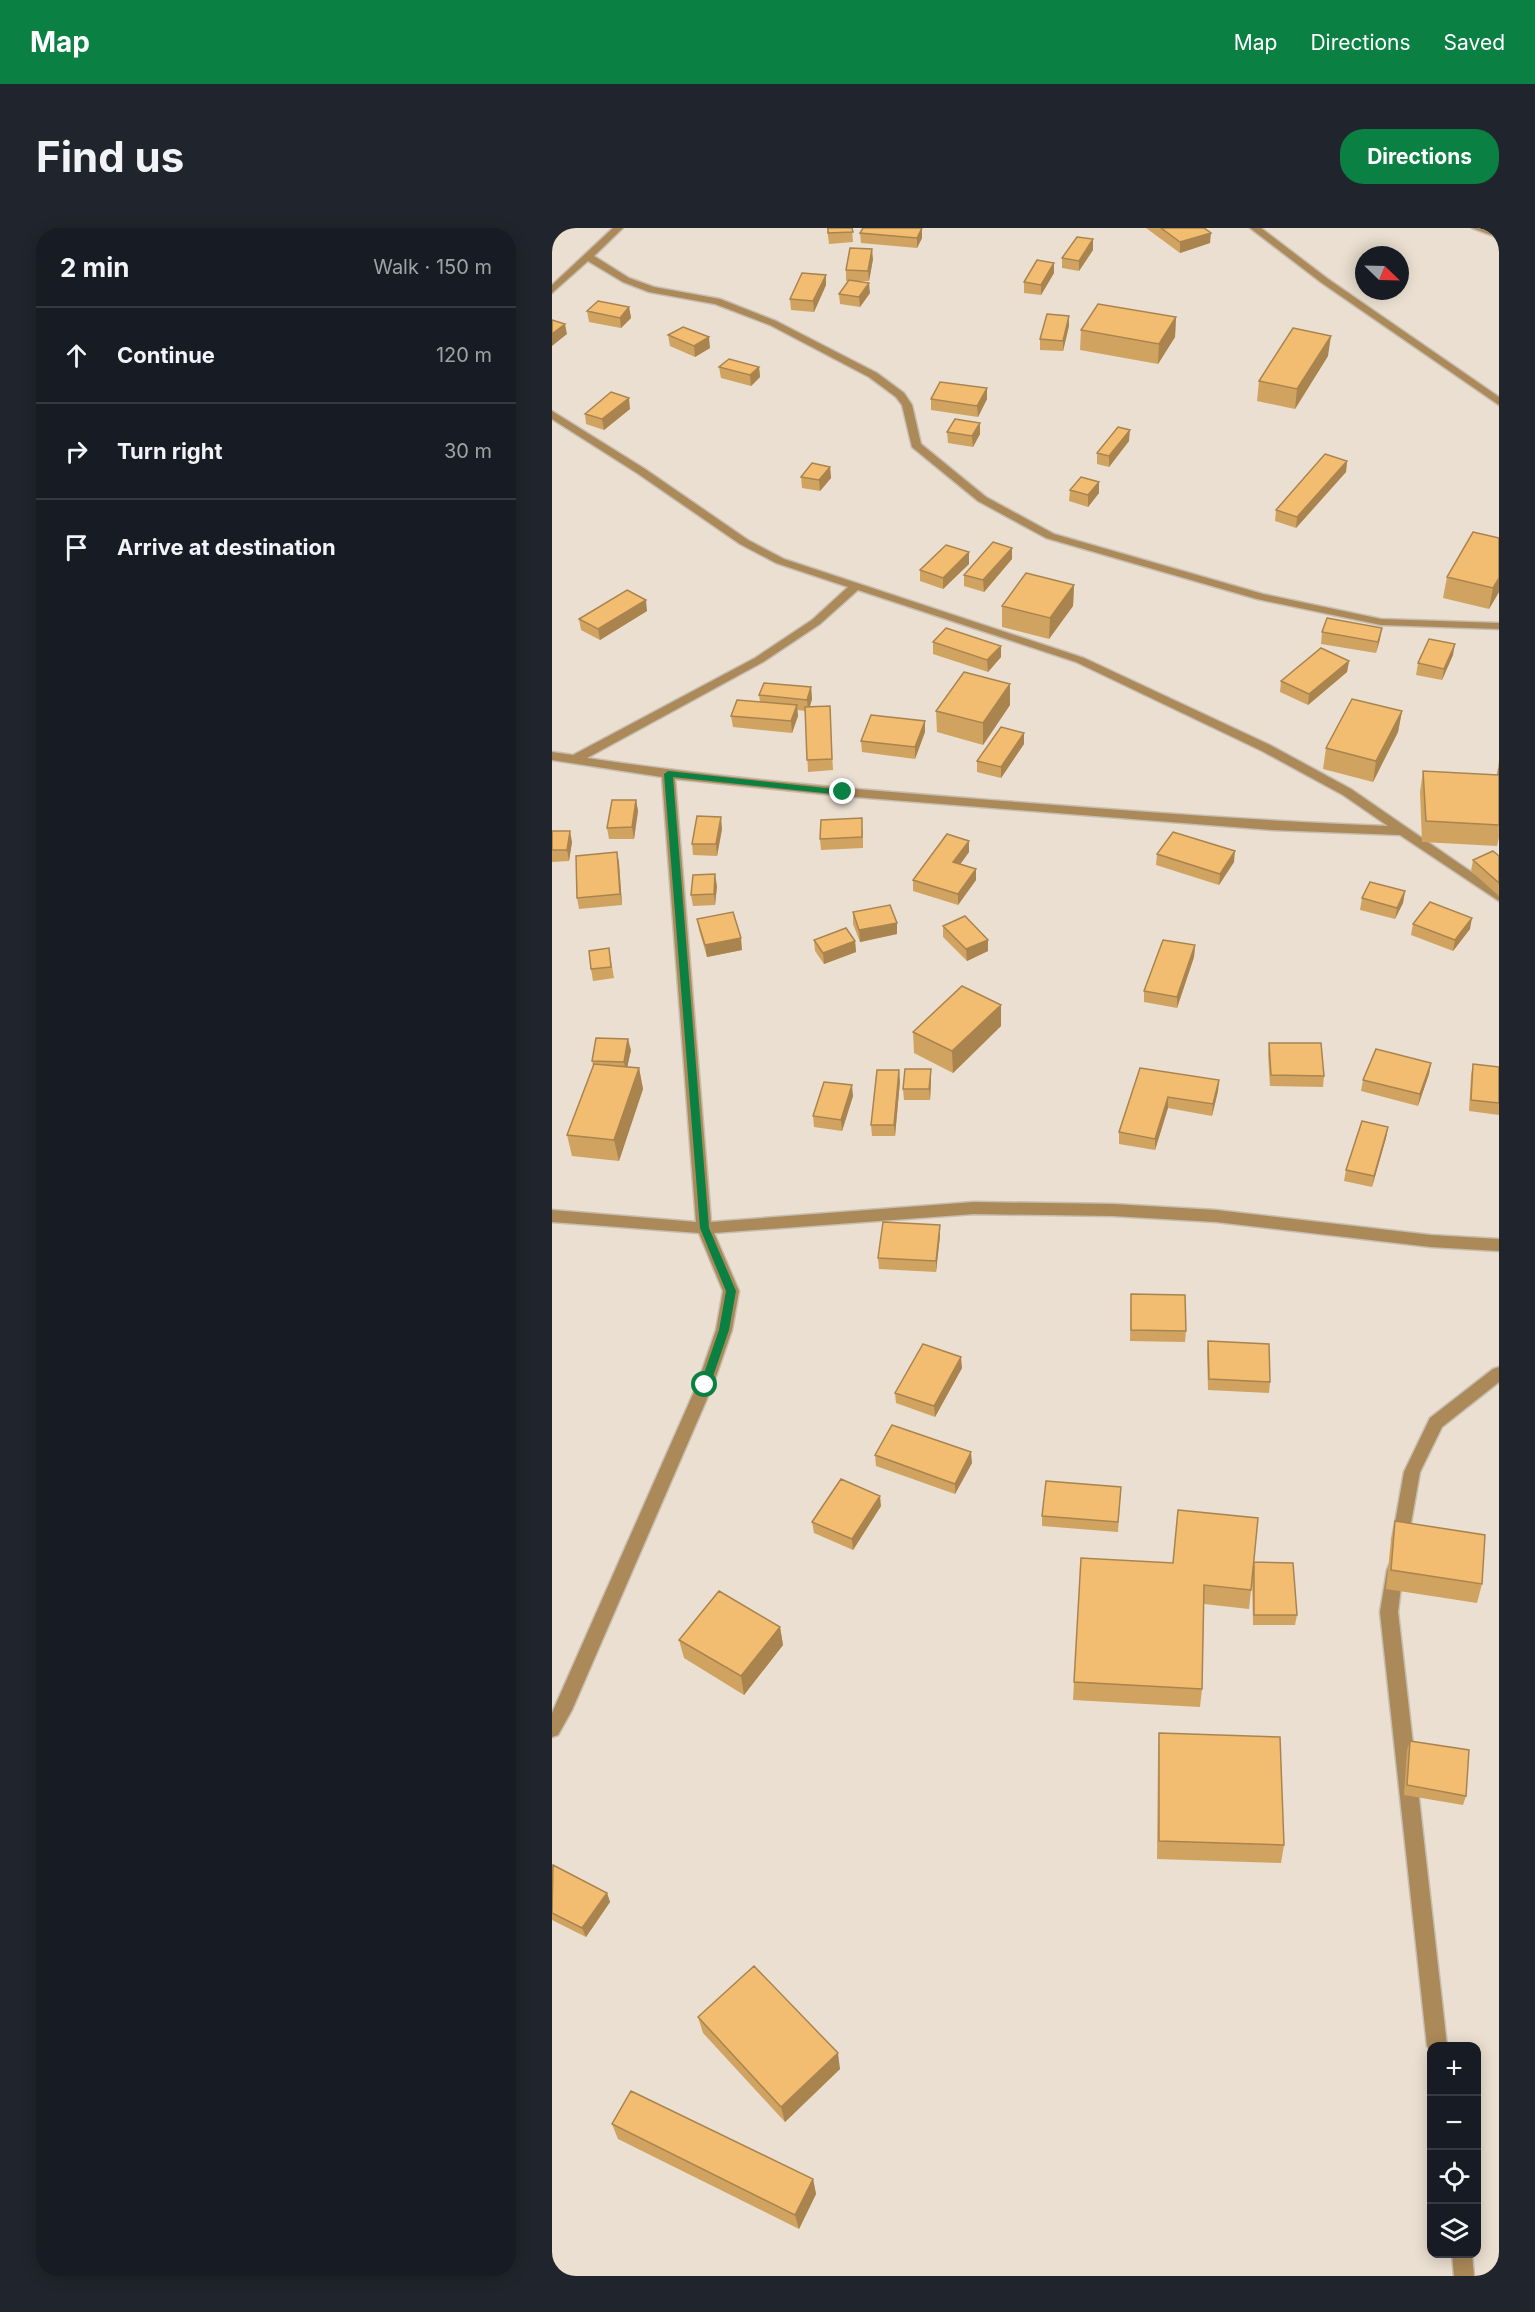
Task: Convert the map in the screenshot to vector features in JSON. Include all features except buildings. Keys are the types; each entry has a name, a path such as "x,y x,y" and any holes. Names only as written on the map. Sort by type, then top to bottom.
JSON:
{"street":[{"path":"552,290 618,228"},
{"path":"1255,228 1325,281 1499,402"},
{"path":"1477,228 1499,235"},
{"path":"587,256 626,280 652,291 717,301 773,323 873,375 900,395 906,405 916,445 982,499 1050,536 1261,597 1381,622 1499,626"},
{"path":"552,414 641,471 744,542 780,561 1080,660 1266,748 1347,792 1499,897"},
{"path":"577,758 759,660 816,622 857,585"},
{"path":"552,756 577,758 668,774 843,792 1260,825 1406,831"},
{"path":"552,1729 563,1710 700,1396 724,1330 731,1291 704,1228 668,774"},
{"path":"552,1216 704,1228 974,1208 1113,1210 1216,1216 1431,1241 1499,1245"},
{"path":"1437,2042 1389,1612 1412,1472 1436,1423 1499,1373"},
{"path":"1462,2258 1464,2276"}],"route":[{"path":"705,1385 724,1330 731,1291 704,1228 668,774 843,792"}]}
